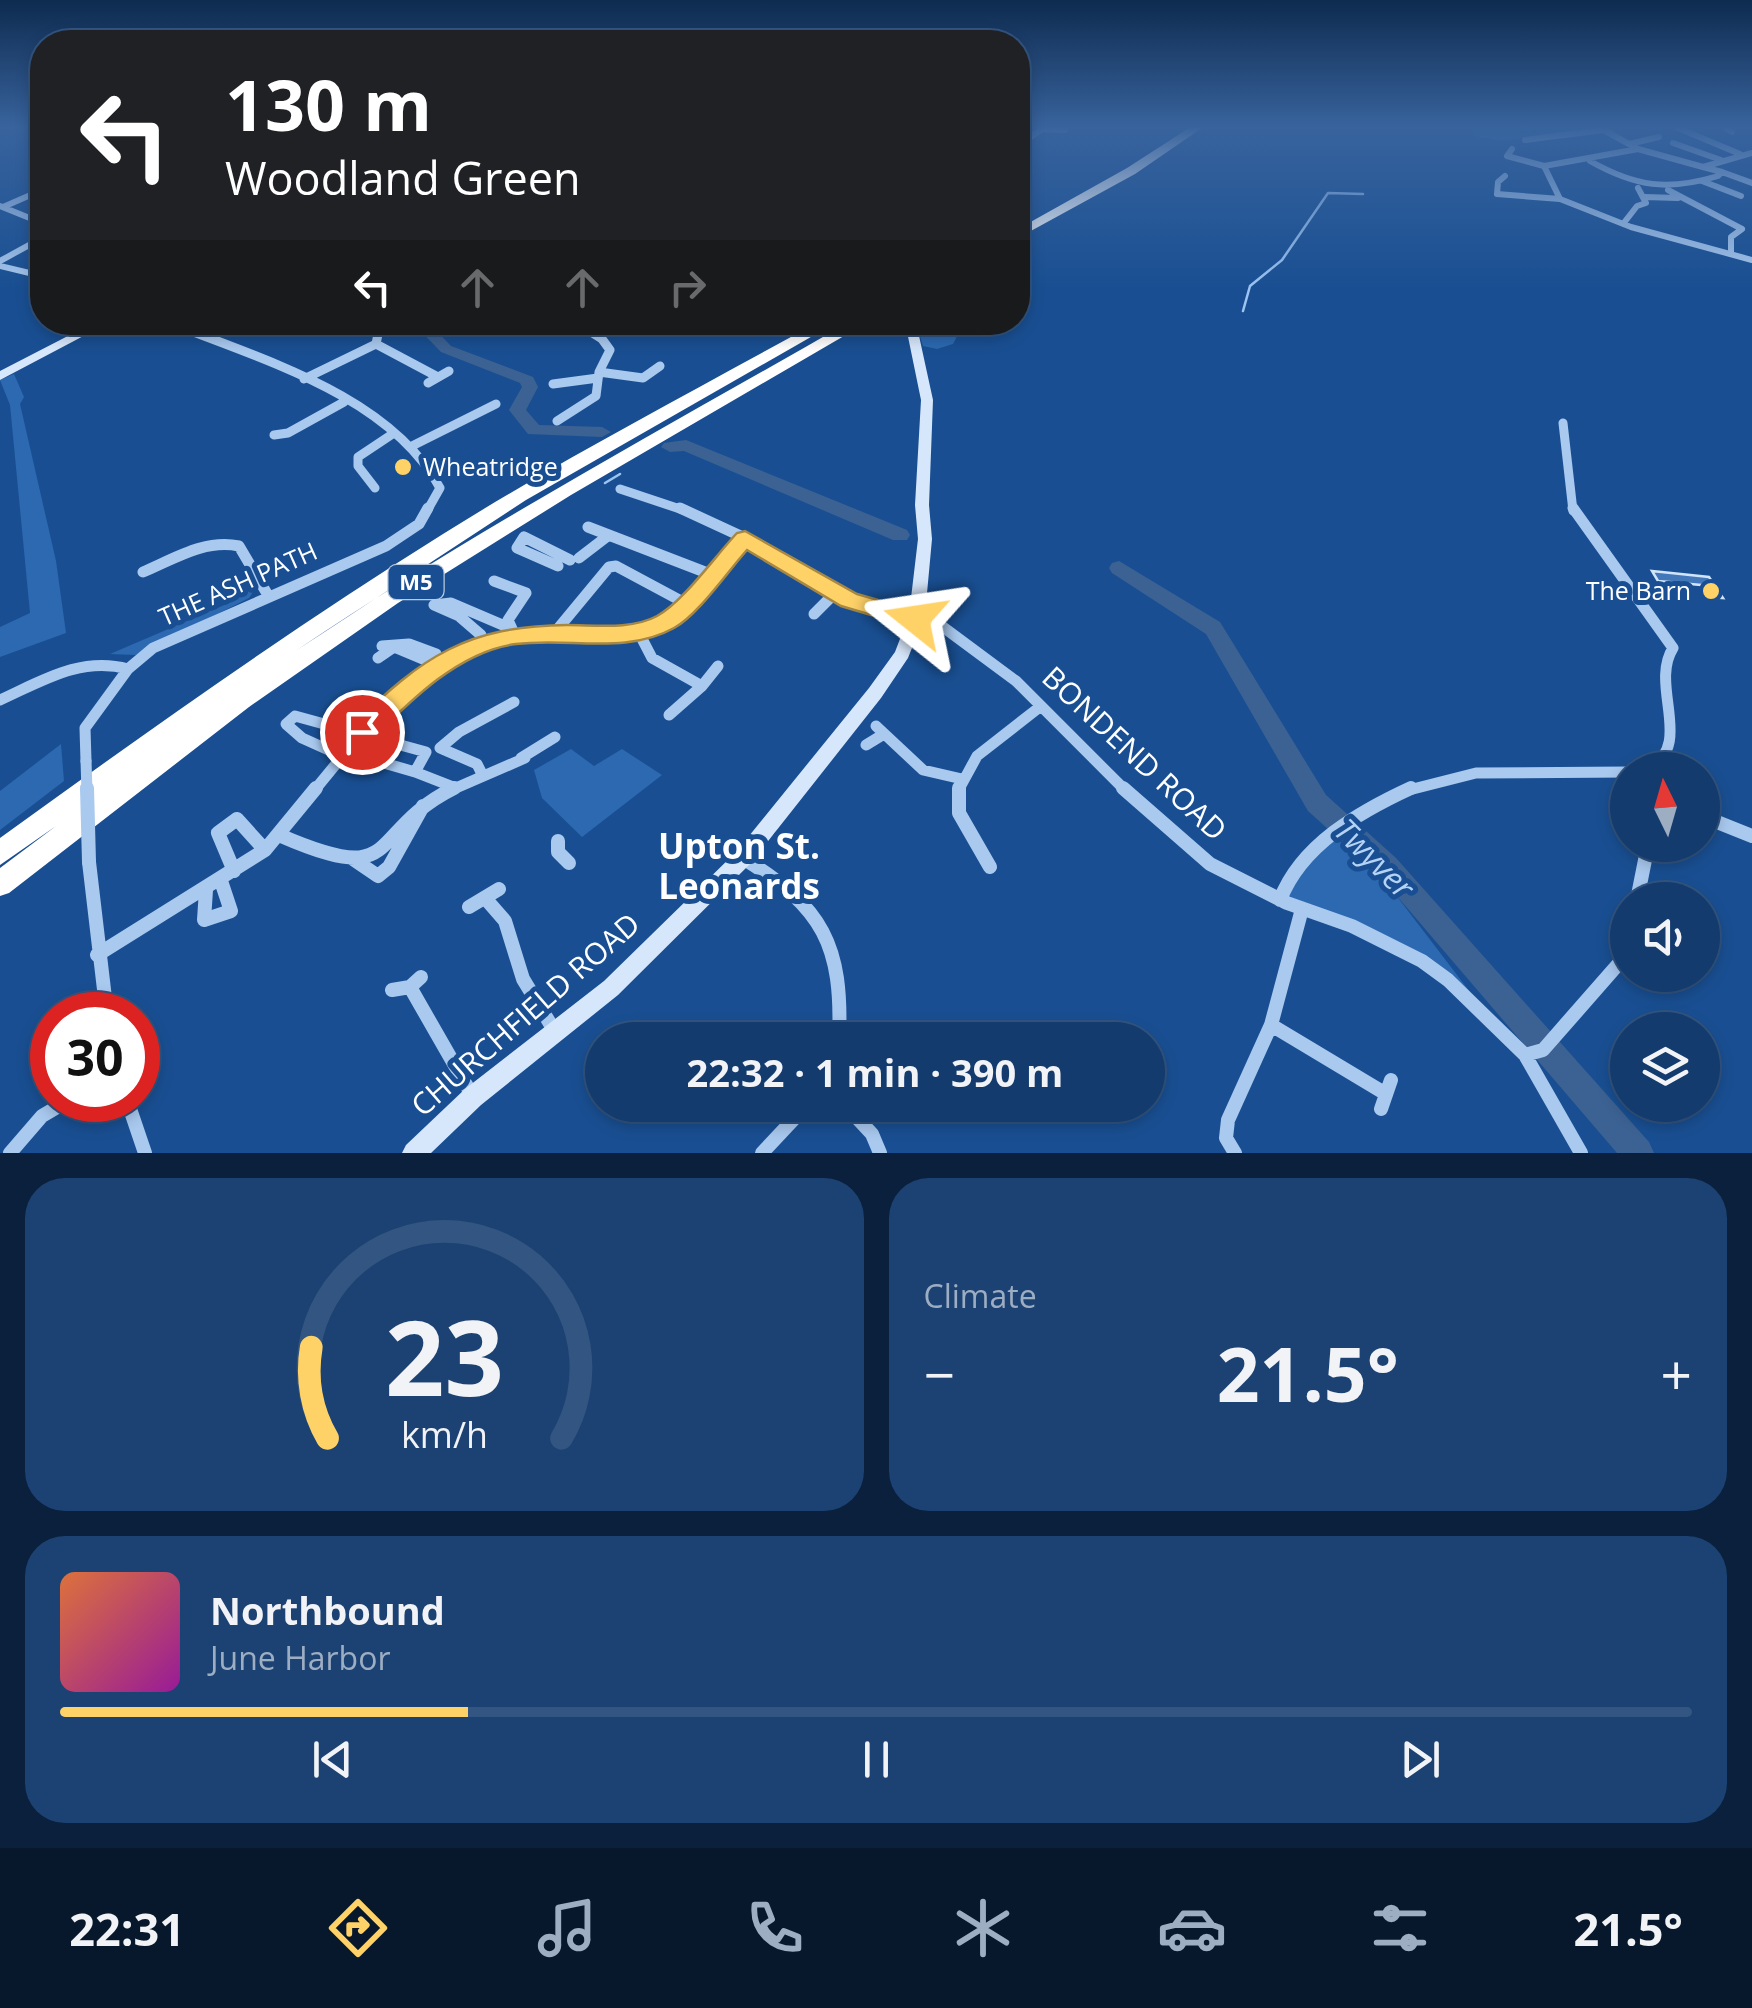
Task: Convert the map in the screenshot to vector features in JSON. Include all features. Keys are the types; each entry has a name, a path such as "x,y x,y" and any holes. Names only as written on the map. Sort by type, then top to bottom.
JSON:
{"highway":[{"path":"1030,214 1085,182"},
{"path":"1030,227 1112,182"},
{"name":"M5","path":"0,853 166,729 367,593 531,489 807,335"},
{"name":"M5","path":"0,884 181,744 389,599 627,453 838,335"}],"street":[{"path":"1498,182 1497,194 1560,198 1594,216 1701,249 1752,260"},
{"path":"1552,182 1560,198"},
{"path":"1624,224 1636,206 1646,203 1638,188 1627,182"},
{"path":"1638,188 1668,190 1699,182"},
{"path":"1704,182 1741,196"},
{"path":"1668,190 1742,229"},
{"path":"1,207 30,195"},
{"path":"1645,197 1678,198"},
{"path":"1,207 30,218"},
{"path":"1731,254 1731,237 1742,229 1752,228"},
{"path":"0,264 30,245"},
{"path":"0,264 30,273"},
{"path":"0,376 80,335"},
{"path":"199,335 304,379 412,446 496,404"},
{"path":"376,344 378,335"},
{"path":"557,421 596,396 598,375 610,348 592,335"},
{"name":"CHURCHFIELD ROAD","path":"414,1153 474,1097 611,988 743,858 875,694 902,654 916,617 925,539 922,505 928,428 914,335"},
{"path":"304,379 376,344"},
{"path":"376,344 438,377"},
{"path":"552,384 598,375 642,378 660,366"},
{"path":"428,383 448,370"},
{"path":"274,435 287,437 344,402"},
{"path":"1564,423 1574,515 1673,648 1663,665 1671,738 1665,752"},
{"path":"382,476 373,484 358,466 358,457 394,433"},
{"name":"THE ASH PATH","path":"103,992 89,862 85,728 128,669 154,648 386,546 419,524 440,488 431,464 412,446"},
{"name":"BONDEND ROAD","path":"641,481 625,489 745,538 779,555 836,593 939,624 1016,681 1132,797 1160,815 1210,864 1280,900 1352,926 1422,961 1502,1028 1525,1055 1581,1153"},
{"path":"588,527 710,574"},
{"path":"558,566 517,548 524,537 575,559 609,535"},
{"path":"479,639 459,616 434,604 450,603 484,621 508,626 639,633 670,620 745,538"},
{"path":"144,572 208,545 232,543 239,546 269,597"},
{"path":"556,631 609,567 616,566 685,603"},
{"path":"494,582 526,593"},
{"path":"97,955 265,850 362,732 402,692 479,639 508,626 526,593 538,586"},
{"path":"814,614 836,593"},
{"path":"479,639 508,626"},
{"path":"639,633 652,658 702,686"},
{"path":"380,652 394,647 438,666"},
{"path":"0,700 85,663 103,661 128,669"},
{"path":"669,715 718,666"},
{"path":"483,776 477,764 440,748 459,732 514,702"},
{"path":"983,865 962,821 957,797 962,779 976,752 1041,706"},
{"path":"415,772 426,752 295,716 286,724 302,738 344,754 415,772 456,788"},
{"path":"866,746 880,730 918,771 934,778 962,779"},
{"path":"512,763 554,736"},
{"path":"353,860 382,850 405,820 423,805 526,758"},
{"path":"1280,900 1287,876 1330,834 1392,797 1451,778 1610,773"},
{"path":"278,835 332,857 353,860 378,876 390,867 423,805"},
{"path":"234,871 218,834 236,819 265,850"},
{"path":"1720,823 1752,836"},
{"path":"558,841 558,852 569,863"},
{"path":"743,858 792,891 820,926 840,1022"},
{"path":"206,890 204,920 231,911 221,881"},
{"path":"469,907 499,889"},
{"path":"485,898 504,921 523,978 554,1030"},
{"path":"1235,1153 1226,1138 1228,1120 1272,1026 1302,910"},
{"path":"1525,1055 1543,1050 1610,974"},
{"path":"392,990 415,982 420,1011 474,1097"},
{"path":"1272,1026 1386,1094"},
{"path":"10,1153 37,1122"},
{"path":"134,1122 145,1153"},
{"path":"762,1153 791,1122"},
{"path":"861,1122 872,1134 880,1153"}],"shaded area":[{"path":"920,335 958,335 953,344 937,349 923,346"},
{"path":"14,374 24,397 20,404 56,561 66,633 0,657 0,627 30,613 10,405 0,380"},
{"path":"249,577 255,589 249,598 136,655 110,654 229,603 229,586"},
{"path":"61,744 64,781 0,830 0,791"},
{"path":"571,749 594,766 622,749 662,775 582,837 542,798 534,770"},
{"path":"1335,836 1399,899 1470,992 1422,961 1287,903 1287,876"}],"building":[{"name":"The Barn","path":"1652,571 1709,577 1723,598 1708,597 1701,585 1658,581"}],"waterway":[{"path":"1243,311 1250,286 1282,260 1328,193 1363,194"},
{"name":"Twyver","path":"432,335 446,349 527,380 530,387 517,410 534,430 602,432"},
{"name":"Twyver","path":"670,447 686,445 900,535"},
{"path":"605,483 620,474"},
{"name":"Twyver","path":"1119,568 1213,628 1317,803 1387,866 1638,1153"}],"place":[{"name":"Wheatridge","path":"403,467"},
{"name":"The Barn","path":"1711,591"}],"district":[{"name":"Upton St. Leonards","path":"739,867"}],"route":[{"path":"362,732 402,692 478,644 516,635 639,633 670,620 745,538 849,600 915,619"}]}
